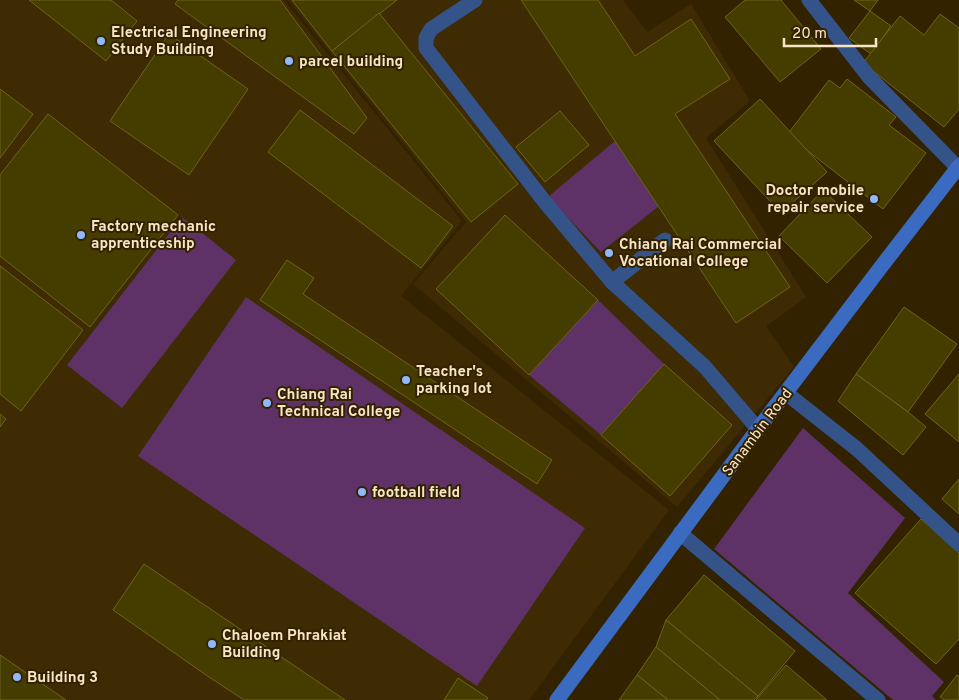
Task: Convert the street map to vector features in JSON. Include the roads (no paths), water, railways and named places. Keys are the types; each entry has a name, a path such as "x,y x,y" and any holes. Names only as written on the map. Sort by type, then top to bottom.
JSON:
{"street":[{"path":"476,0 431,29 426,38 426,48 544,201 612,282 705,367 758,429"},
{"path":"809,0 869,77 958,167"},
{"name":"Sanambin Road","path":"556,700 758,429 958,167"},
{"path":"612,282 664,240"},
{"path":"786,393 856,449 959,544"},
{"path":"680,533 878,700"}],"place":[{"name":"Electrical Engineering Study Building","path":"101,41"},
{"name":"parcel building","path":"289,61"},
{"name":"Doctor mobile repair service","path":"874,199"},
{"name":"Factory mechanic apprenticeship","path":"81,235"},
{"name":"Chiang Rai Commercial Vocational College","path":"609,253"},
{"name":"Teacher's parking lot","path":"406,380"},
{"name":"Chiang Rai Technical College","path":"267,403"},
{"name":"football field","path":"362,492"},
{"name":"Chaloem Phrakiat Building","path":"212,644"},
{"name":"Building 3","path":"17,677"}]}
